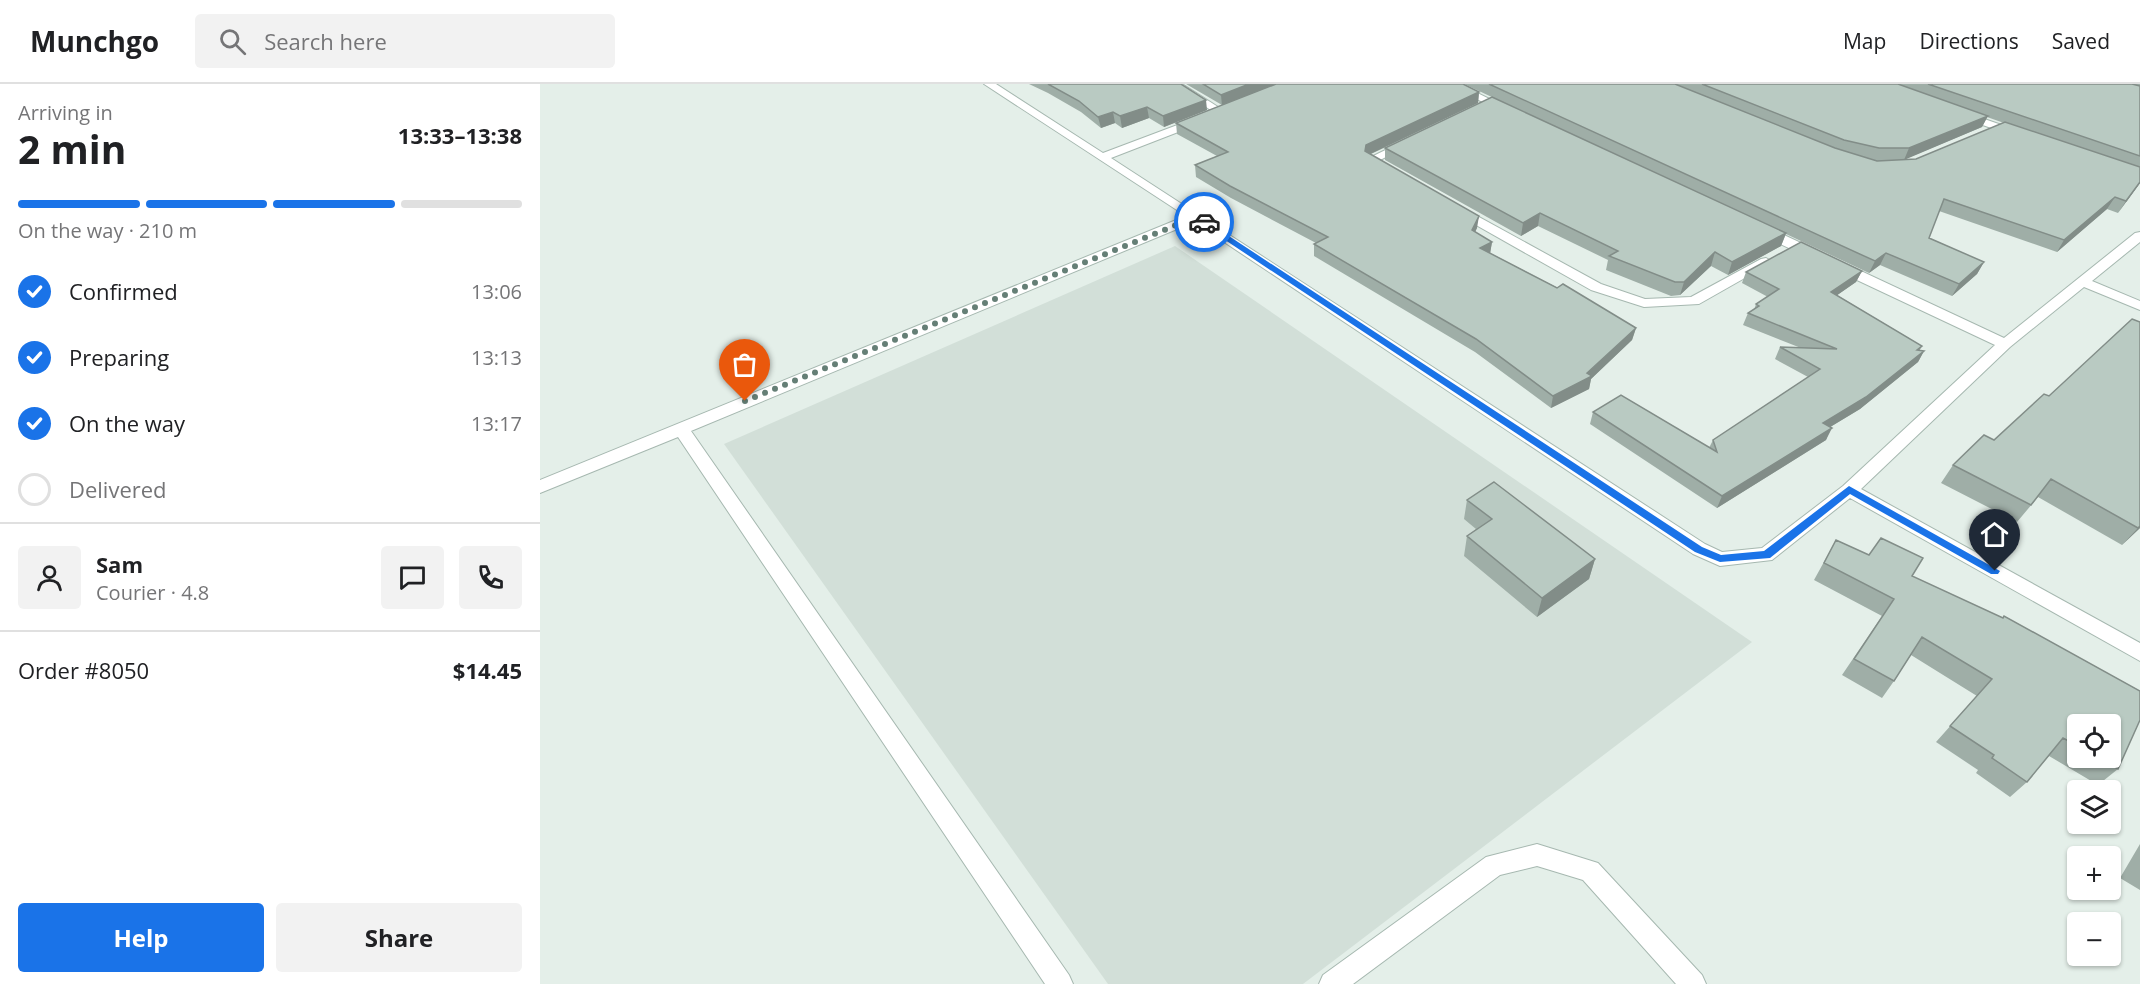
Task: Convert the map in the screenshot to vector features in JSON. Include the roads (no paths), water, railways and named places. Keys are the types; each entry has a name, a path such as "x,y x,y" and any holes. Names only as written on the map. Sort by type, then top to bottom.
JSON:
{"street":[{"path":"989,84 1196,217 1699,549 1720,558 1766,555 1849,490 2005,344 2140,236"},
{"path":"1104,157 1225,110 1175,84"},
{"path":"1451,84 1523,118"},
{"path":"1471,112 1491,103"},
{"path":"1953,111 2031,138"},
{"path":"1978,136 1998,127"},
{"path":"1401,177 1371,160 1421,136"},
{"path":"1443,200 1596,287 1644,303 1694,301 1786,252"},
{"path":"540,486 1196,217"},
{"path":"1754,226 1786,252 2005,344"},
{"path":"2083,282 2140,306"},
{"path":"680,428 1060,984"},
{"path":"1849,490 2140,653"},
{"path":"1332,984 1494,865 1537,855 1590,871 1693,984"}]}
